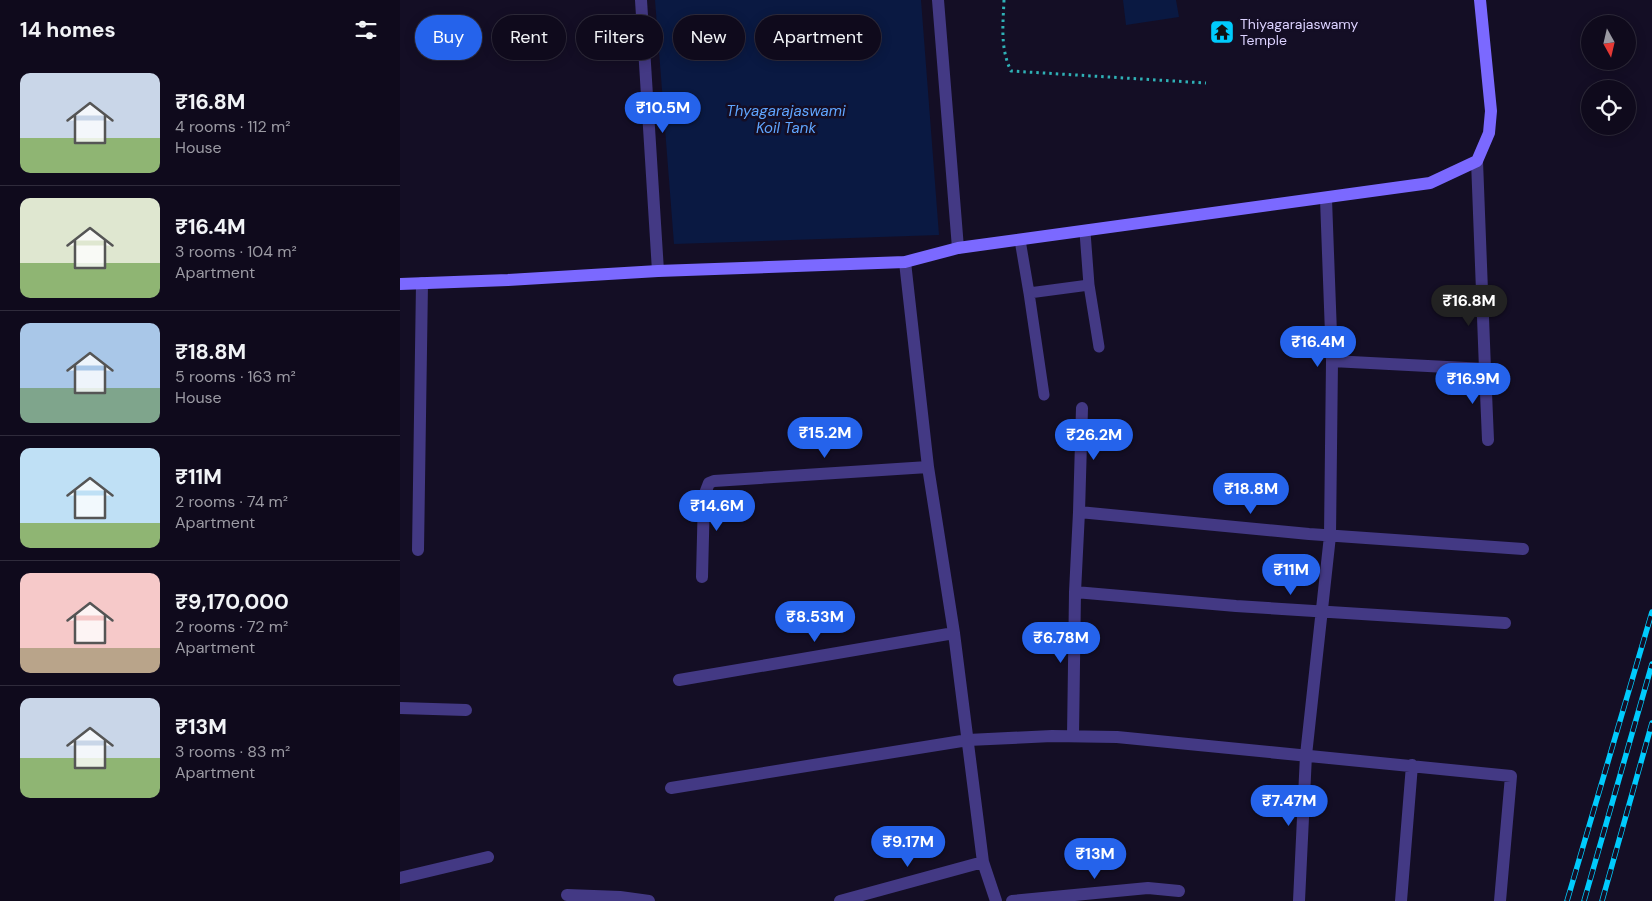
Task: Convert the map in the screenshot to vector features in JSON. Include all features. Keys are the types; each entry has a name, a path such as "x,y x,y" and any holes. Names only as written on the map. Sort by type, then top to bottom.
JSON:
{"street":[{"path":"641,0 658,270"},
{"path":"938,0 958,248"},
{"path":"1480,0 1491,111 1489,133 1477,160 1488,440"},
{"path":"400,284 658,270 905,262 958,248 1326,199 1430,183 1477,160"},
{"path":"1299,901 1306,755 1330,536 1332,361 1326,199"},
{"path":"905,262 928,467 954,633 983,862 996,901"},
{"path":"418,550 422,283"},
{"path":"1332,361 1485,369"},
{"path":"1073,736 1075,592 1082,408"},
{"path":"702,577 704,496 706,488 714,481 928,467"},
{"path":"1079,512 1330,536 1523,549"},
{"path":"1075,592 1236,606 1505,622"},
{"path":"679,680 954,633"},
{"path":"400,708 466,710"},
{"path":"672,788 968,740 1073,736 1117,737 1511,776 1500,901"},
{"path":"1401,901 1412,765"},
{"path":"400,878 488,857"},
{"path":"840,901 983,862"},
{"path":"1012,901 1148,888 1179,891"},
{"path":"566,895 620,897 649,901"}],"lane":[{"path":"1084,232 1099,347"},
{"path":"1020,240 1044,395"},
{"path":"1029,293 1090,285"}],"path":[{"path":"1004,0 1002,35 1005,58 1011,71 1206,83"}],"water":[{"name":"Thyagarajaswami Koil Tank","path":"655,0 921,0 939,235 674,244 660,60 663,60 663,15 656,15"},
{"path":"1123,0 1176,0 1179,17 1126,25"}],"railway":[{"path":"1567,901 1652,612"},
{"path":"1584,901 1652,664"},
{"path":"1602,901 1652,723"}],"place":[{"name":"Thiyagarajaswamy Temple","path":"1222,32"}]}
